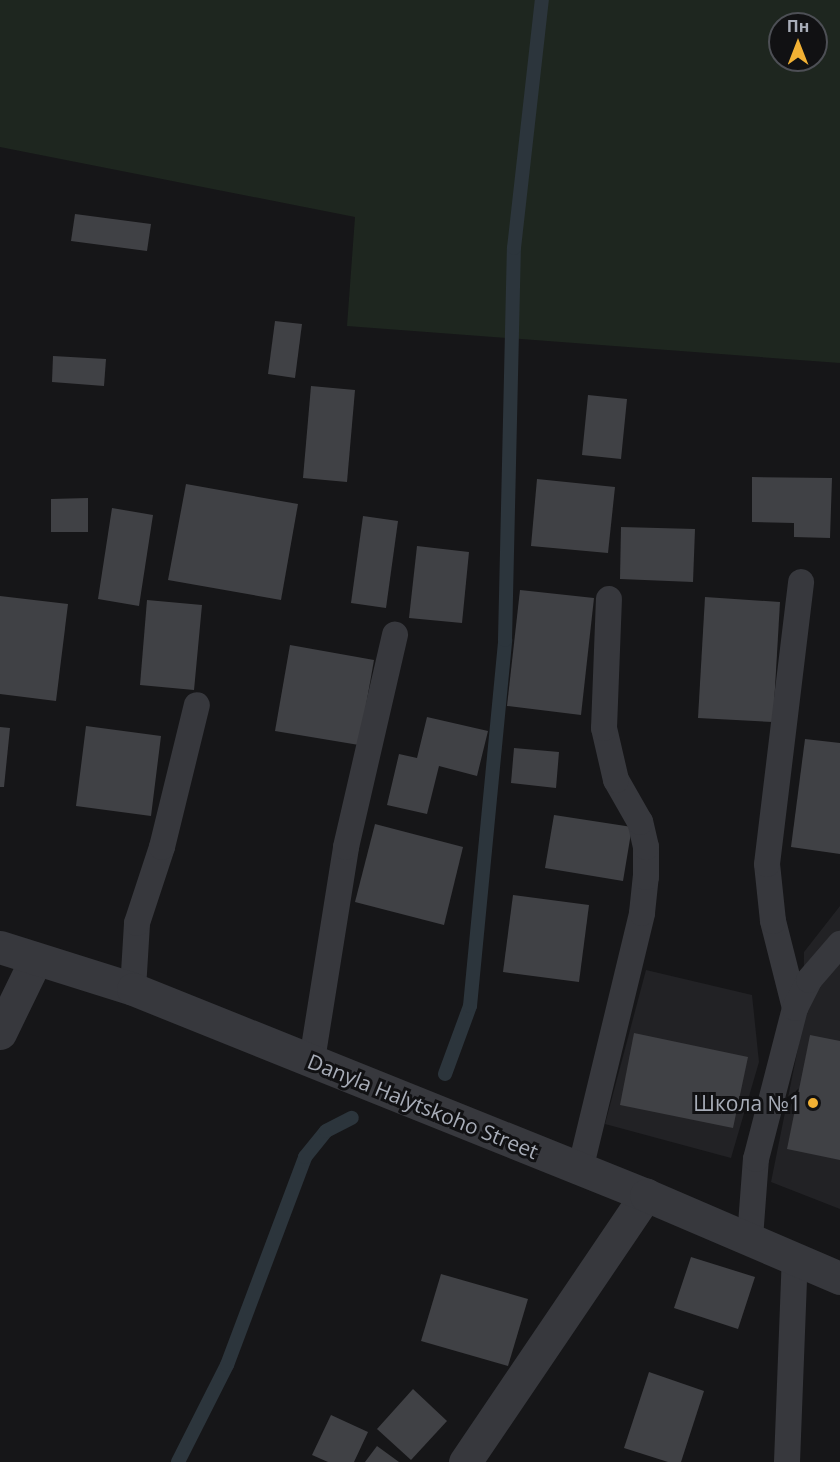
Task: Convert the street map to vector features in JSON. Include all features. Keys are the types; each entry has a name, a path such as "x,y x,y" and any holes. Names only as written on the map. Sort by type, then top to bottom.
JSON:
{"street":[{"name":"Danyla Halytskoho Street","path":"0,947 133,989 750,1238 840,1278"},
{"path":"0,1033 36,958"},
{"path":"465,1462 646,1196"}],"lane":[{"path":"795,1008 773,921 767,864 801,582"},
{"path":"580,1170 642,913 646,877 646,847 640,822 616,780 604,728 609,599"},
{"path":"312,1060 346,847 395,635"},
{"path":"133,989 136,923 162,847 197,705"},
{"path":"750,1238 756,1159 795,1008 809,980 840,944"},
{"path":"787,1462 795,1258"}],"shaded area":[{"path":"0,0 840,0 840,363 347,326 355,217 0,147"},
{"name":"Школа №1","path":"840,906 840,1209 771,1182 803,1023 804,952"},
{"path":"646,970 752,995 759,1062 731,1158 605,1124"}],"building":[{"path":"75,214 151,224 147,251 71,241"},
{"path":"275,321 302,324 295,378 268,374"},
{"path":"53,356 106,359 104,386 52,382"},
{"path":"311,386 355,390 347,482 303,478"},
{"path":"588,395 627,399 621,459 582,455"},
{"path":"752,477 832,478 830,538 794,537 794,523 752,522"},
{"path":"537,479 615,487 608,553 531,546"},
{"path":"186,484 298,504 281,600 168,580"},
{"path":"88,498 88,532 51,532 51,499"},
{"path":"112,508 153,515 139,606 98,599"},
{"path":"363,516 398,521 386,608 351,603"},
{"path":"621,527 695,529 693,582 620,579"},
{"path":"417,546 469,552 462,623 409,618"},
{"path":"520,590 594,598 581,715 507,706"},
{"path":"0,596 68,604 56,701 0,694"},
{"path":"705,597 780,602 773,722 698,718"},
{"path":"147,600 202,605 194,690 140,685"},
{"path":"290,645 374,660 359,745 275,731"},
{"path":"427,717 488,731 477,776 439,766 427,814 387,805 399,754 417,758"},
{"path":"86,726 161,736 151,816 76,806"},
{"path":"0,727 10,728 4,787 0,787"},
{"path":"805,739 840,743 840,854 791,847"},
{"path":"514,748 559,752 556,788 511,783"},
{"path":"554,815 632,827 623,881 545,868"},
{"path":"375,824 463,847 444,925 355,902"},
{"path":"513,895 589,905 579,982 503,972"},
{"path":"634,1033 748,1057 733,1128 620,1105"},
{"path":"810,1035 840,1041 840,1160 787,1149"},
{"path":"691,1257 755,1277 738,1329 674,1308"},
{"path":"441,1274 528,1299 508,1366 421,1341"},
{"path":"649,1372 704,1391 681,1462 668,1462 624,1448"},
{"path":"413,1389 447,1421 411,1460 377,1429"},
{"path":"331,1415 368,1432 354,1462 328,1462 312,1455"},
{"path":"377,1446 399,1462 365,1462"}],"waterway":[{"path":"445,1074 470,1006 505,640 514,248 542,0"},
{"path":"178,1462 227,1365 305,1157 326,1131 352,1118"}],"place":[{"name":"Школа №1","path":"813,1103"}]}
